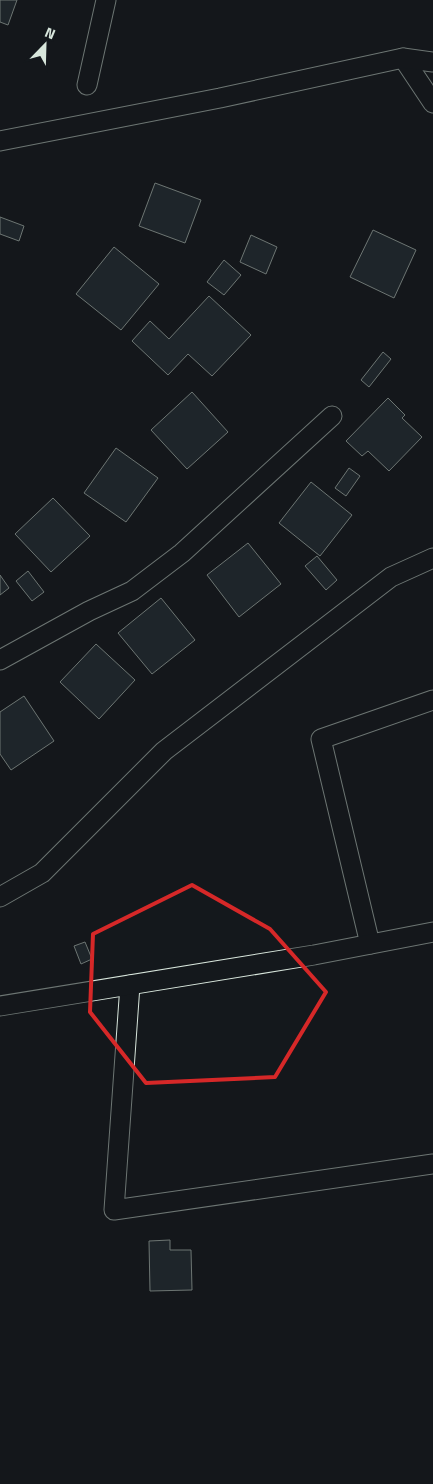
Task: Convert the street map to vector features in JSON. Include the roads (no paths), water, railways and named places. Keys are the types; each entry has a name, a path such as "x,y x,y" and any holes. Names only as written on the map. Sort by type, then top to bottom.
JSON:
{"street":[{"path":"87,85 106,0"},
{"path":"402,58 433,103"},
{"path":"0,142 220,98 402,58 433,62"},
{"path":"0,660 89,611 132,591 182,553 332,416"},
{"path":"0,897 42,873 164,751 391,577 433,558"},
{"path":"370,944 321,739 433,700"},
{"path":"0,1006 433,932"},
{"path":"130,985 114,1210 433,1164"}]}
